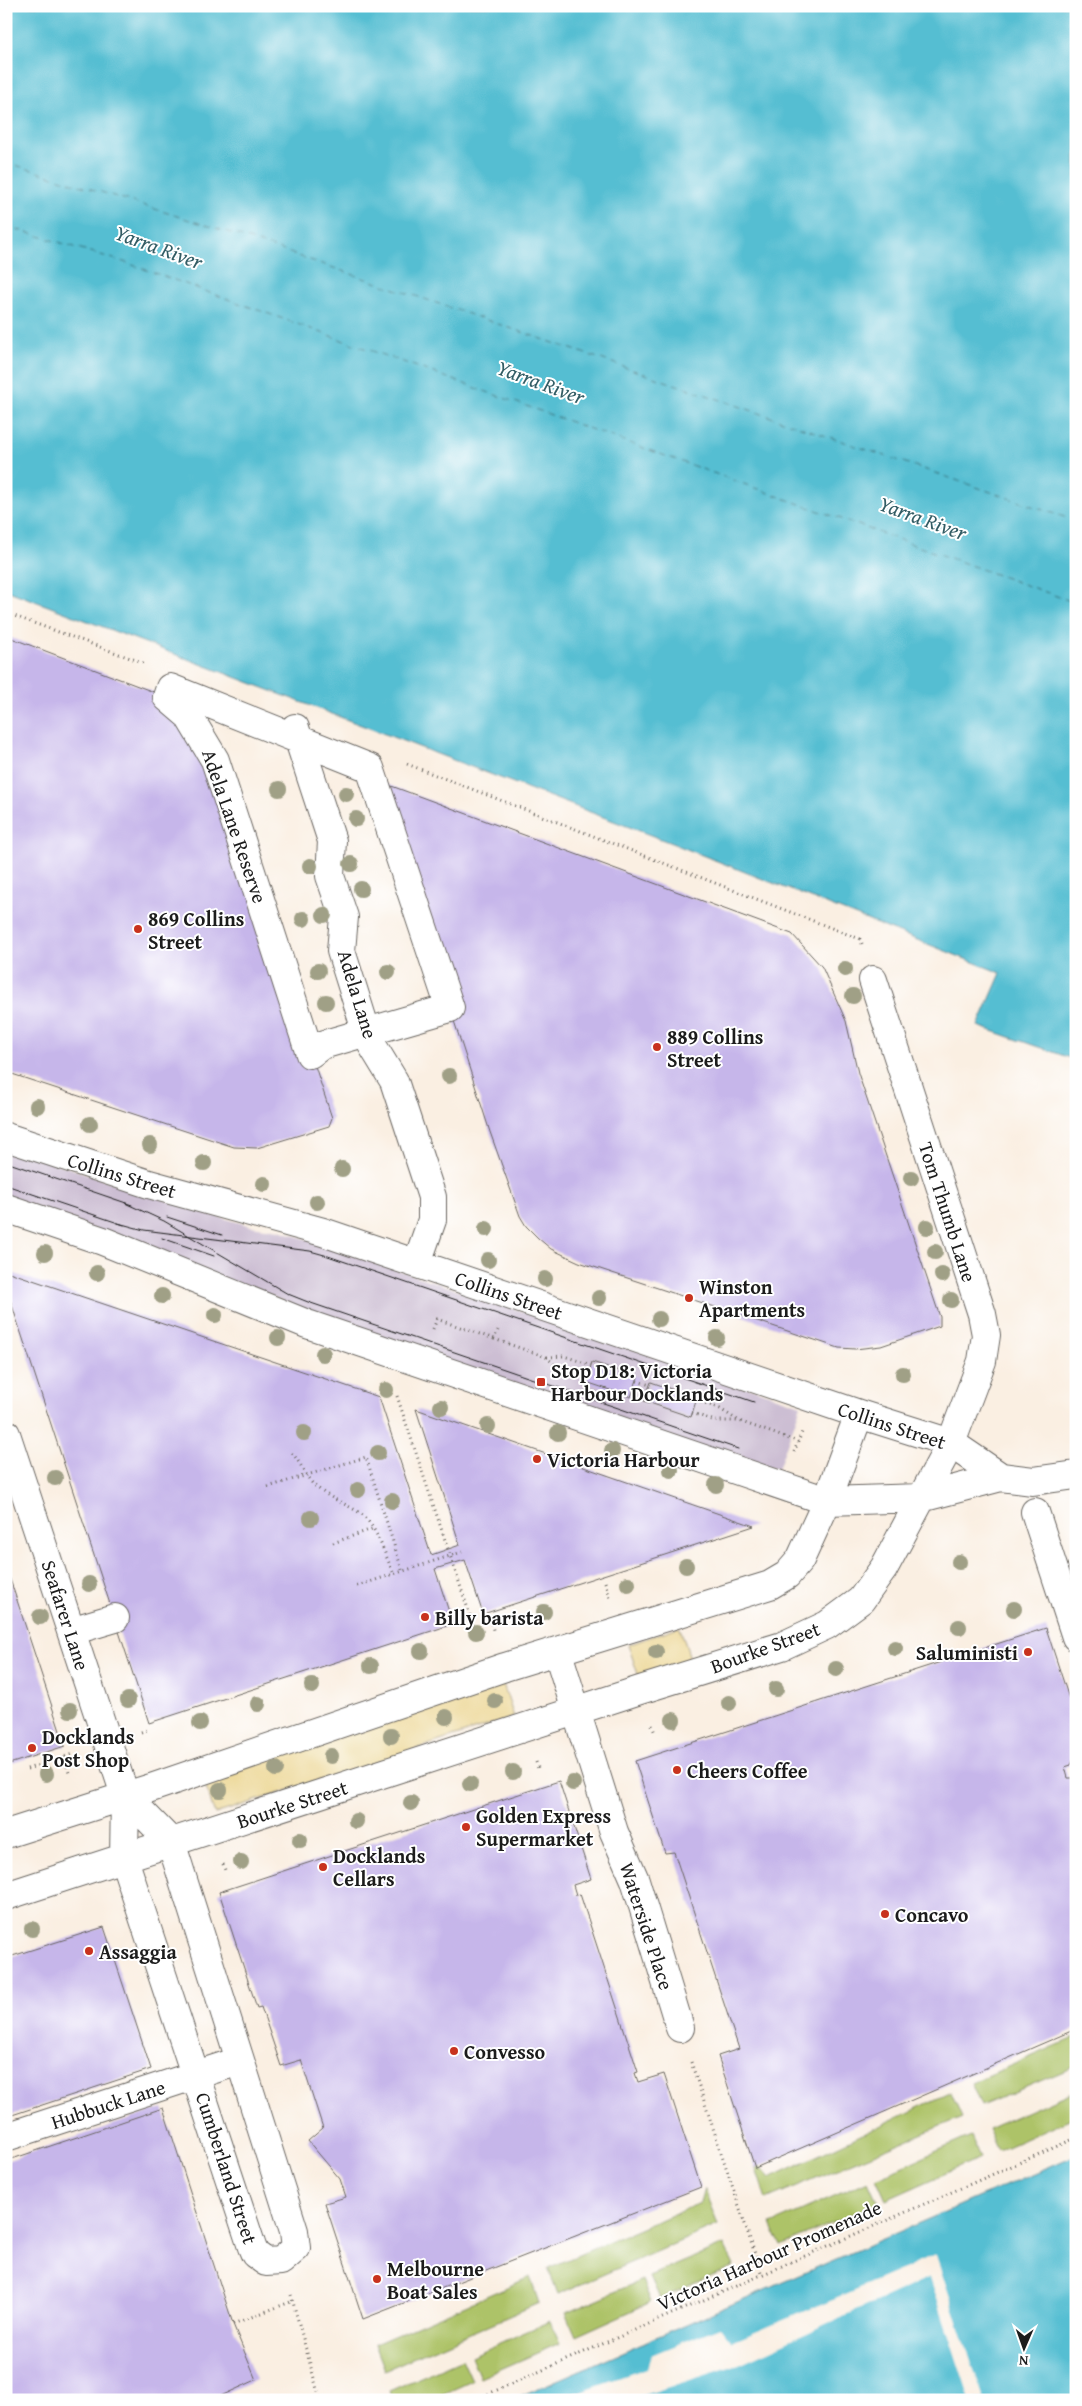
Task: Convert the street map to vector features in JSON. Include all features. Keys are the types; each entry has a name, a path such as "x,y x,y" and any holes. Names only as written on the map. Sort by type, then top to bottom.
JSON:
{"street":[{"name":"Adela Lane Reserve","path":"170,688 296,730 370,768 450,1008 367,1032 322,1045 310,1054 216,760 188,715 167,697 170,688"},
{"name":"Adela Lane","path":"296,730 332,841 330,876 344,917 341,951 367,1032 394,1081 432,1197 432,1220 417,1264"},
{"name":"Tom Thumb Lane","path":"873,980 984,1321 986,1342 982,1361 951,1443"},
{"name":"Collins Street","path":"6,1137 148,1184 323,1232 859,1414 951,1443 1000,1477"},
{"name":"Collins Street","path":"6,1208 103,1241 307,1324 827,1501 921,1498 1000,1477 1033,1481 1076,1475"},
{"path":"6,1834 505,1668 763,1588 779,1581 800,1560 827,1501 859,1414"},
{"name":"Seafarer Lane","path":"6,1434 125,1795"},
{"name":"Bourke Street","path":"6,1896 782,1646 828,1625 849,1610 870,1588 887,1564 951,1443"},
{"path":"1035,1512 1076,1637"},
{"path":"71,1631 115,1618"},
{"path":"558,1653 577,1711"},
{"name":"Waterside Place","path":"577,1711 614,1832 635,1880 680,2028"},
{"path":"125,1795 171,1842"},
{"name":"Cumberland Street","path":"125,1795 124,1859 252,2247 255,2254 266,2262 281,2261 292,2253 297,2242 171,1842"},
{"name":"Hubbuck Lane","path":"6,2137 239,2061"}],"path":[{"path":"6,613 146,664"},
{"path":"401,762 860,939 873,980"},
{"path":"433,1331 437,1319 546,1357 560,1369 587,1378"},
{"path":"494,1339 499,1327"},
{"path":"546,1357 564,1356 591,1365"},
{"path":"637,1381 650,1385"},
{"path":"633,1393 645,1397"},
{"path":"397,1396 473,1624"},
{"path":"696,1400 720,1409 739,1421 798,1442"},
{"path":"692,1413 716,1421 739,1421"},
{"path":"792,1457 804,1426"},
{"path":"292,1453 308,1475 310,1481 324,1493 362,1514 372,1529 394,1574"},
{"path":"268,1487 366,1456 402,1570"},
{"path":"333,1543 372,1529"},
{"path":"357,1586 449,1554 462,1552"},
{"path":"680,2028 762,2275"},
{"name":"Victoria Harbour Promenade","path":"474,2400 1076,2138"},
{"path":"281,2261 320,2400"},
{"path":"233,2324 293,2301"}],"shaded area":[{"path":"6,1147 195,1210 251,1226 279,1230 801,1405 778,1469 748,1464 433,1357 6,1197"}],"green space":[{"path":"1076,2037 1076,2066 981,2106 971,2083"},
{"path":"1076,2090 1076,2116 998,2151 988,2129"},
{"path":"951,2092 962,2117 766,2199 756,2169 757,2163 770,2178"},
{"path":"971,2136 980,2158 886,2200 876,2178"},
{"path":"868,2181 878,2203 781,2246 771,2224"},
{"path":"704,2189 718,2225 558,2294 548,2268 700,2203"},
{"path":"724,2245 734,2266 660,2299 650,2276"},
{"path":"530,2277 539,2303 385,2370 375,2344"},
{"path":"642,2280 651,2302 576,2336 566,2313"},
{"path":"550,2321 560,2343 480,2378 471,2356"},
{"path":"462,2359 472,2381 430,2400 392,2400 389,2391"}],"sand":[{"path":"678,1627 680,1628 692,1664 640,1680 628,1645"},
{"path":"502,1681 514,1717 215,1814 203,1779"}],"water":[{"name":"Yarra River","path":"6,6 1076,6 1076,1060 978,1026 1001,973 674,844 6,590"},
{"path":"1076,2155 1076,2400 511,2400"}],"pier":[{"path":"936,2255 984,2400 970,2400 930,2277 739,2364 635,2398 635,2400 555,2400 647,2368 651,2355 720,2327 732,2342"}],"building":[{"name":"869 Collins Street","path":"6,636 167,697 215,760 332,1118 329,1126 257,1148 234,1147 6,1072"},
{"name":"889 Collins Street","path":"386,784 792,934 822,967 846,1021 858,1073 940,1317 940,1326 881,1346 855,1349 839,1348 579,1262 551,1249 538,1238 526,1226 520,1216 490,1132 379,789"},
{"path":"6,1271 379,1397 431,1555 460,1545 416,1409 754,1526 483,1614 465,1560 435,1569 453,1624 149,1723 6,1287"},
{"path":"592,1362 638,1377 631,1397 586,1382"},
{"path":"651,1382 697,1398 691,1417 644,1401"},
{"path":"6,1567 65,1746 6,1765"},
{"name":"Concavo","path":"1046,1628 1076,1720 1076,1755 1071,1765 1065,1767 1068,1778 1076,1778 1076,2029 755,2168 718,2056 739,2049 674,1852 665,1853 635,1761"},
{"name":"Convesso","path":"559,1781 591,1879 573,1885 576,1895 580,1894 638,2072 635,2073 638,2082 664,2074 701,2187 363,2319 325,2203 346,2197 340,2179 308,2141 323,2128 301,2060 281,2066 261,2007 257,2008 219,1892"},
{"path":"104,1927 151,2069 6,2117 6,1958"},
{"path":"163,2108 233,2324 256,2380 212,2400 6,2400 6,2161"}],"ferry route":[{"path":"6,162 234,234 1076,521"},
{"path":"6,226 127,263 1076,603"}],"tram line":[{"path":"6,1162 132,1205"},
{"path":"6,1185 124,1225"},
{"path":"125,1203 164,1221 288,1294 738,1449"},
{"path":"167,1217 222,1235"},
{"path":"118,1223 144,1230 310,1251 328,1256 754,1402"},
{"path":"162,1238 214,1256"}],"place":[{"name":"869 Collins Street","path":"138,929"},
{"name":"889 Collins Street","path":"657,1047"},
{"name":"Winston Apartments","path":"689,1298"},
{"name":"Stop D18: Victoria Harbour Docklands","path":"541,1382"},
{"name":"Victoria Harbour","path":"537,1459"},
{"name":"Billy barista","path":"425,1617"},
{"name":"Saluministi","path":"1028,1652"},
{"name":"Docklands Post Shop","path":"32,1748"},
{"name":"Cheers Coffee","path":"677,1770"},
{"name":"Golden Express Supermarket","path":"466,1827"},
{"name":"Docklands Cellars","path":"323,1867"},
{"name":"Concavo","path":"885,1914"},
{"name":"Assaggia","path":"89,1951"},
{"name":"Convesso","path":"454,2051"},
{"name":"Melbourne Boat Sales","path":"377,2279"}]}
